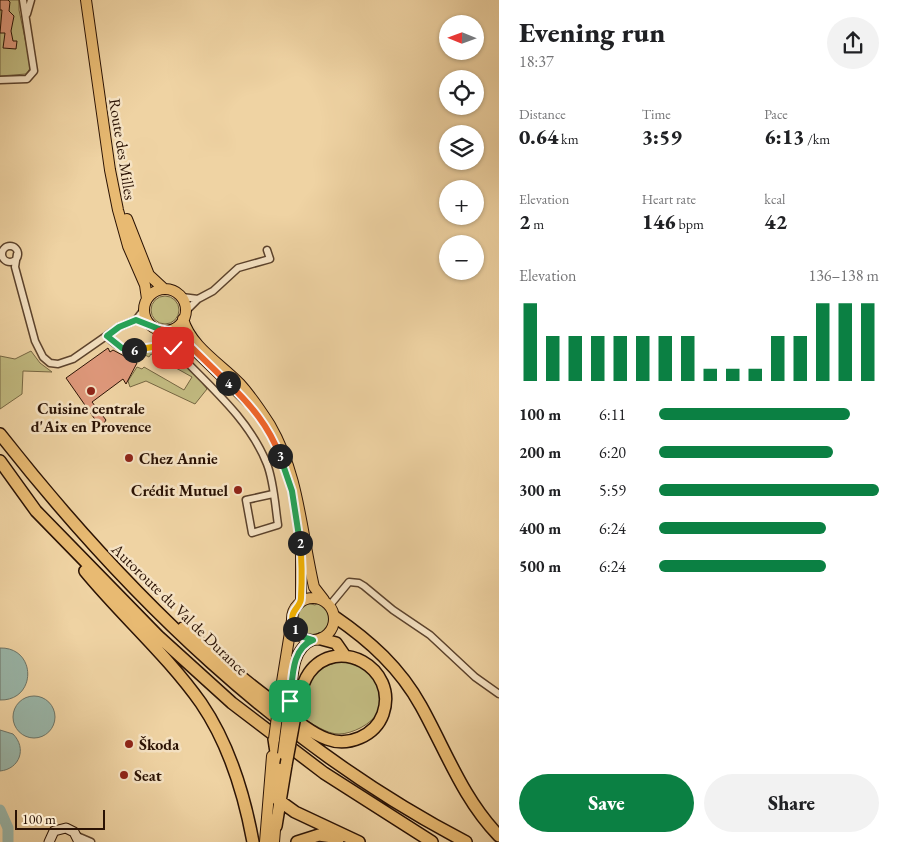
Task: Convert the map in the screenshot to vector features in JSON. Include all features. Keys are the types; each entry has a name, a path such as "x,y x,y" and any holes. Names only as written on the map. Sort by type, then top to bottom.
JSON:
{"highway":[{"name":"Autoroute du Val de Durance","path":"0,434 73,523 148,604 243,691 334,760 397,801 466,842"},
{"name":"Autoroute du Val de Durance","path":"0,461 36,511 158,636 246,715 324,773 432,842"},
{"path":"36,511 100,589 161,654 202,705 228,754 238,780 253,842"},
{"path":"73,523 161,608 228,666 301,723 324,738 337,741 360,738 373,730 383,715 385,698 384,687 377,673 363,662 345,656 328,659 313,669 294,703 279,761 276,826"},
{"path":"335,617 364,636 398,672 420,704 470,800 499,836"},
{"path":"317,640 336,643 345,656"},
{"path":"274,739 279,761"},
{"path":"278,800 294,812 359,842"},
{"path":"297,842 319,835 351,842"}],"main road":[{"name":"Route des Milles","path":"86,0 109,161 118,210 128,246 145,285 146,303"},
{"name":"Route des Milles","path":"92,0 124,206 143,263 149,275 163,288"},
{"path":"294,703 297,656 301,648 332,630 335,617 327,602 314,586 296,487 283,450 269,424 242,385 192,339 183,318 182,298 174,291 163,288 154,292 146,303 145,316 150,324 182,338 244,398 268,429 292,491 302,554 301,601"},
{"path":"169,331 183,318"},
{"path":"274,739 293,612 301,601 312,597 327,602"},
{"path":"292,618 296,631 306,639 317,640"},
{"path":"265,842 279,761"},
{"path":"274,842 276,826"},
{"path":"47,841 54,831 61,828 70,829 78,839"}],"street":[{"path":"0,80 27,79 34,71 23,0"},
{"path":"26,23 27,7 31,0"},
{"path":"15,267 2,256 4,248 14,247 17,254 15,267 35,341 43,357 50,363 66,363 119,327 136,320 146,303"},
{"path":"182,298 198,298 213,291 238,268 270,259 267,250"},
{"path":"7,261 13,260 17,254"},
{"path":"183,318 198,298"},
{"path":"136,320 150,324"},
{"path":"107,336 122,348 135,350 159,346 173,348 249,428 267,465 273,494 278,525 252,533 246,500 273,494"},
{"path":"327,602 349,582 359,583 393,610 430,635 475,677 499,694"},
{"path":"78,839 91,842"}],"shaded area":[{"path":"0,0 19,0 19,10 31,67 26,74 0,76"},
{"path":"165,296 175,300 179,310 175,320 165,324 155,320 151,310 155,300"},
{"path":"164,350 183,360 207,389 195,404 146,381 130,387 128,381 137,367 142,369 144,367 184,390 192,377 151,354 149,357 143,354 149,351"},
{"path":"31,351 40,363 52,372 23,371 22,394 0,409 0,356 15,359"},
{"path":"307,603 315,605 318,603 326,609 329,616 329,623 320,634 305,633 298,626 299,610"},
{"path":"0,648 12,650 21,656 26,664 28,674 26,684 21,692 12,698 0,700"},
{"path":"342,661 356,663 365,669 374,679 381,699 378,712 366,724 344,734 334,734 301,717 307,688 315,674 330,664"},
{"path":"34,696 49,702 55,717 49,732 34,738 19,732 13,717 19,702"},
{"path":"0,730 13,734 20,745 20,751 17,762 7,769 0,771"}],"building":[{"path":"0,0 8,0 10,2 9,11 14,16 11,31 13,41 17,41 16,49 3,48 5,33 0,33 2,10 0,10"},
{"name":"Cuisine centrale d'Aix en Provence","path":"108,348 110,352 113,350 137,363 126,384 123,379 92,402 106,420 101,428 66,378"}],"waterway":[{"path":"0,810 8,828 8,842"}],"place":[{"name":"Cuisine centrale d'Aix en Provence","path":"91,391"},
{"name":"Chez Annie","path":"129,458"},
{"name":"Crédit Mutuel","path":"238,490"},
{"name":"Škoda","path":"129,744"},
{"name":"Seat","path":"124,775"}],"route":[{"path":"173,348 159,346 129,350 113,343 107,336 119,327 136,320 164,331 169,331 182,338 249,403 268,429 279,453 292,491 302,554 301,601 296,606 292,618 293,625 300,636 313,640 309,641 298,652 290,701"}]}
